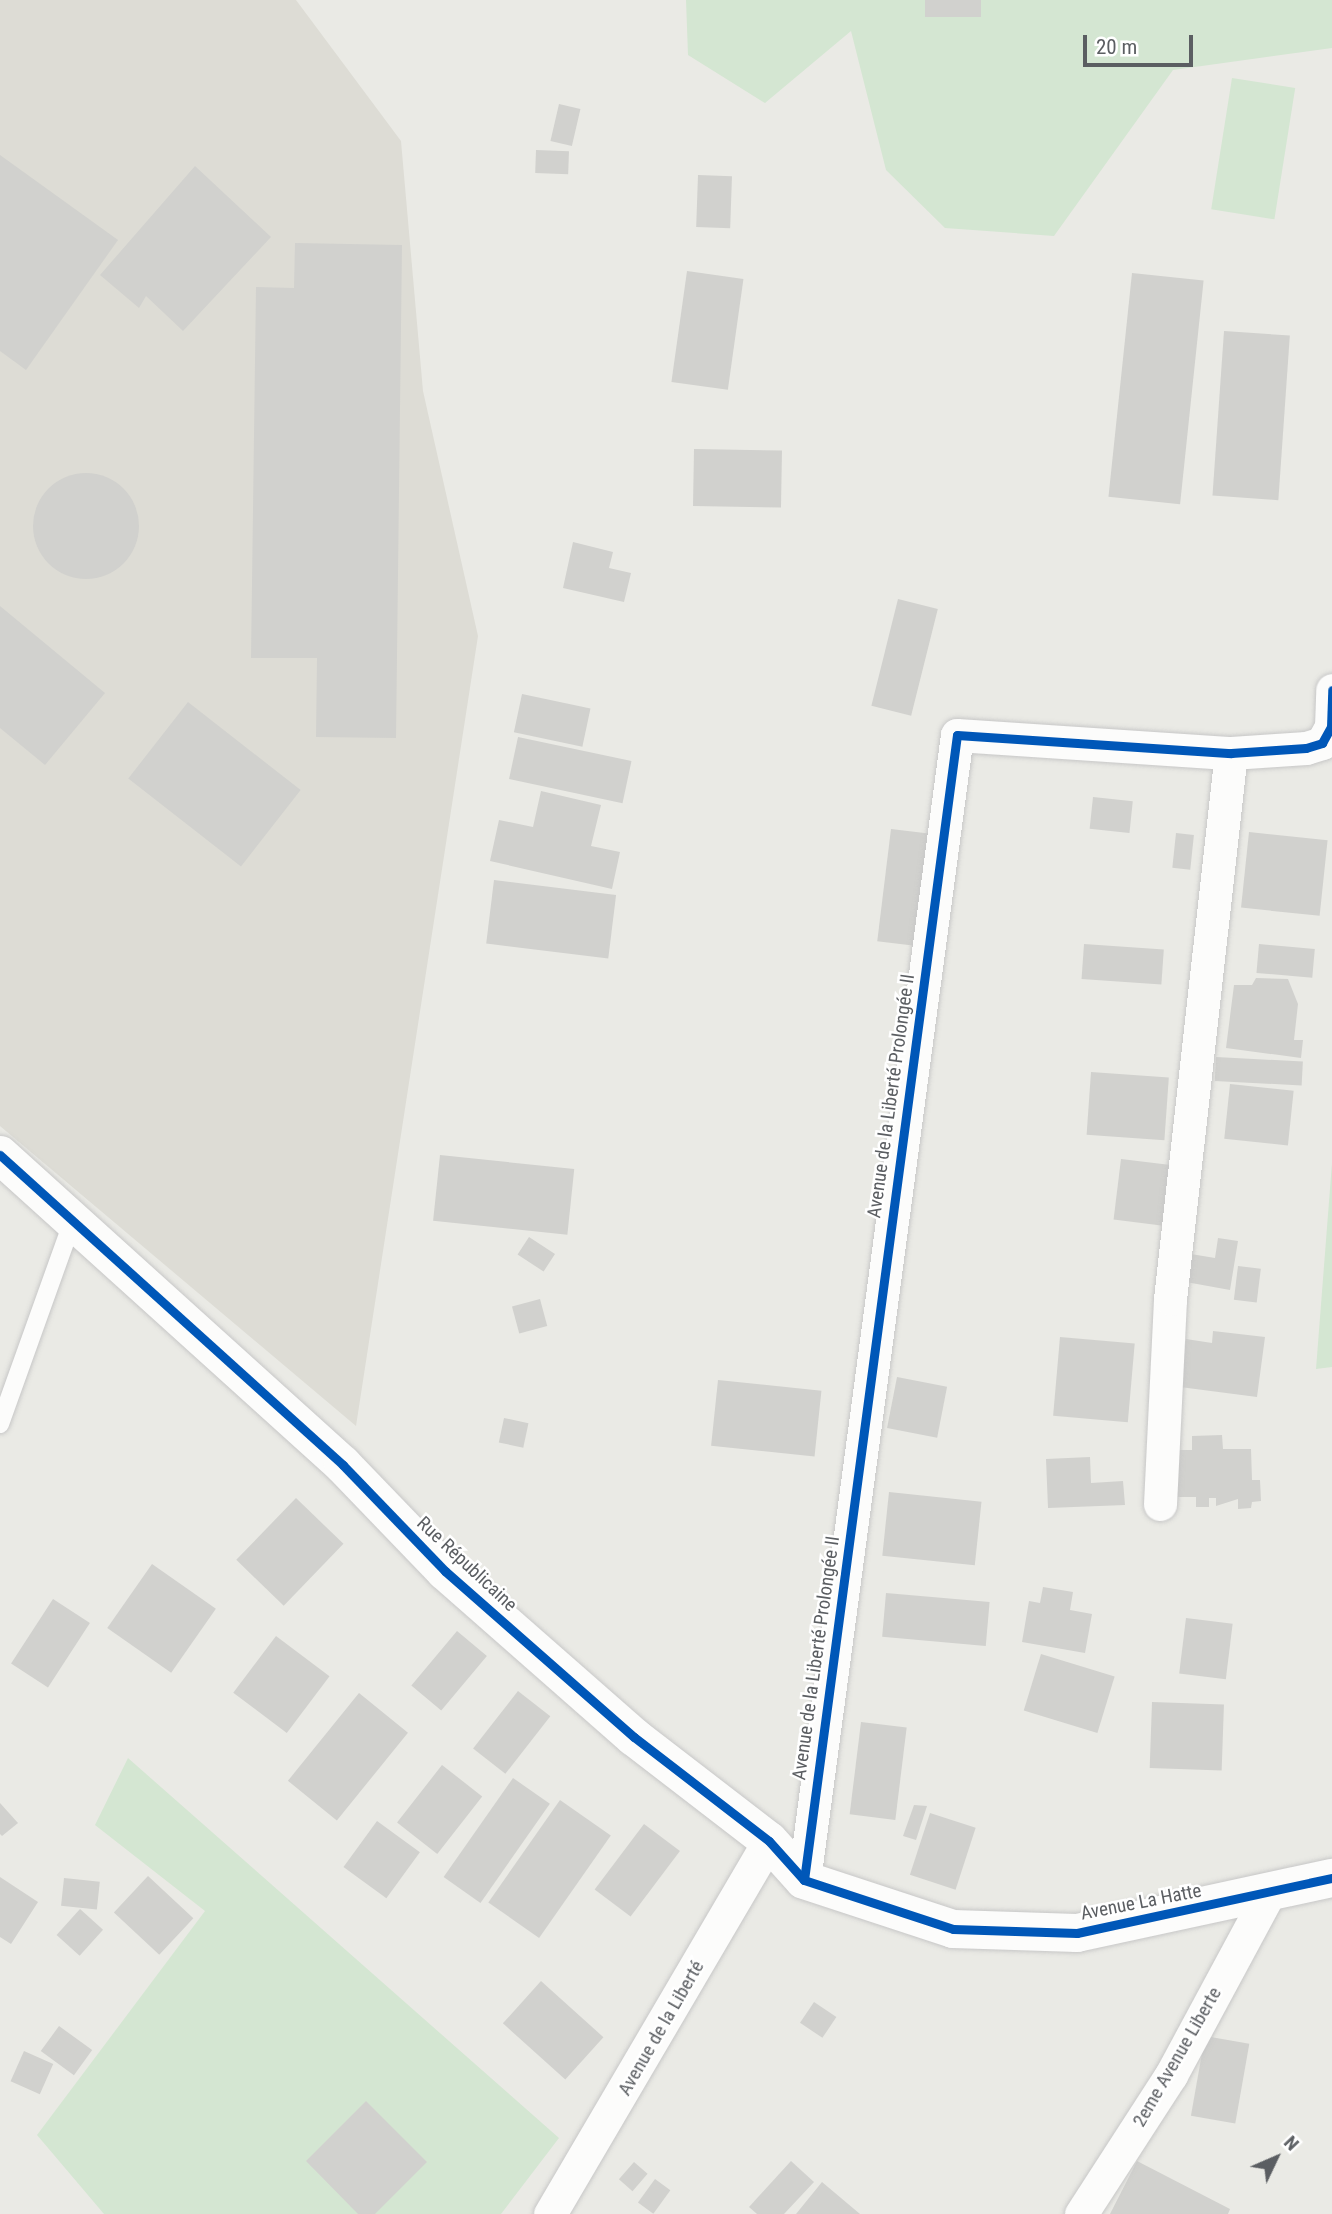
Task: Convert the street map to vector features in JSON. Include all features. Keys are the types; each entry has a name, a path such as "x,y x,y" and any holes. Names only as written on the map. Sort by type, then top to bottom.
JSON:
{"street":[{"name":"Avenue de la Liberté Prolongée II","path":"804,1880 957,735 1231,753 1322,743 1331,727 1332,690"},
{"path":"1160,1504 1170,1299 1231,753"},
{"name":"Rue Républicaine","path":"0,1155 74,1217 343,1465 444,1571 634,1737 769,1841 804,1880 953,1929"},
{"name":"Avenue de la Liberté","path":"550,2214 769,1841"},
{"name":"Avenue La Hatte","path":"953,1929 1077,1933 1267,1896 1332,1878"},
{"name":"2eme Avenue Liberte","path":"1081,2214 1171,2075 1267,1896"}],"lane":[{"path":"0,1424 74,1217"}],"shaded area":[{"path":"0,0 296,0 401,141 423,391 478,636 356,1426 0,1126"}],"green space":[{"path":"686,0 1332,0 1332,48 1173,70 1054,236 945,228 886,170 851,31 765,103 688,55"},
{"path":"1232,78 1295,88 1274,219 1211,209"},
{"path":"1332,1163 1332,1367 1316,1369"},
{"path":"128,1758 559,2138 501,2214 104,2214 37,2135 205,1911 95,1825"}],"building":[{"path":"925,0 981,0 981,17 925,17"},
{"path":"559,104 580,109 572,146 550,141"},
{"path":"536,150 569,151 568,174 535,173"},
{"path":"0,155 118,240 26,370 0,351"},
{"path":"195,166 271,237 183,331 146,296 139,308 100,275"},
{"path":"698,175 732,176 730,228 696,227"},
{"path":"295,243 402,245 396,738 316,737 317,658 251,658 256,287 294,288"},
{"path":"687,271 743,279 728,390 671,382"},
{"path":"1132,273 1204,281 1180,504 1108,497"},
{"path":"1224,331 1290,336 1278,500 1212,496"},
{"path":"694,449 782,451 781,508 693,506"},
{"path":"86,473 106,477 123,489 135,506 139,526 135,546 123,563 106,575 86,579 66,575 49,563 37,546 33,526 37,506 49,489 66,477"},
{"path":"573,542 613,552 609,568 631,573 624,602 563,588"},
{"path":"898,599 938,609 911,716 871,706"},
{"path":"0,606 105,693 45,765 0,728"},
{"path":"522,694 590,709 582,747 514,732"},
{"path":"188,702 301,790 241,866 128,778"},
{"path":"518,737 631,761 623,803 509,779"},
{"path":"541,791 601,805 591,846 620,852 612,889 490,861 499,820 533,827"},
{"path":"1093,797 1133,801 1129,833 1090,829"},
{"path":"891,829 933,834 919,946 877,941"},
{"path":"1249,832 1328,840 1320,916 1241,908"},
{"path":"1176,833 1194,835 1190,870 1172,868"},
{"path":"494,880 616,895 608,959 486,944"},
{"path":"1084,944 1164,950 1161,984 1082,979"},
{"path":"1259,944 1315,949 1312,978 1256,973"},
{"path":"1256,978 1288,979 1298,1004 1294,1040 1303,1040 1301,1058 1226,1048 1234,985 1252,985"},
{"path":"1216,1057 1303,1062 1302,1086 1215,1081"},
{"path":"1091,1072 1169,1077 1164,1140 1087,1135"},
{"path":"1230,1084 1294,1091 1288,1145 1224,1139"},
{"path":"440,1155 574,1169 567,1235 433,1221"},
{"path":"1121,1159 1173,1165 1165,1226 1114,1220"},
{"path":"529,1237 555,1254 544,1271 518,1255"},
{"path":"1218,1238 1238,1241 1230,1290 1186,1282 1191,1254 1215,1258"},
{"path":"1238,1266 1261,1269 1257,1303 1234,1300"},
{"path":"540,1299 547,1326 519,1334 512,1307"},
{"path":"1213,1331 1265,1337 1257,1397 1180,1387 1186,1339 1212,1343"},
{"path":"1060,1337 1135,1344 1128,1422 1053,1416"},
{"path":"897,1377 947,1387 937,1438 887,1428"},
{"path":"718,1380 821,1391 815,1457 711,1446"},
{"path":"504,1418 528,1423 523,1448 499,1442"},
{"path":"1222,1435 1223,1449 1251,1449 1252,1480 1260,1480 1261,1501 1252,1502 1251,1508 1238,1509 1238,1499 1216,1506 1216,1498 1209,1498 1209,1507 1196,1507 1196,1497 1174,1497 1173,1450 1192,1450 1192,1436"},
{"path":"1090,1457 1091,1483 1123,1481 1125,1505 1048,1508 1046,1459"},
{"path":"889,1492 981,1502 975,1565 882,1556"},
{"path":"296,1498 343,1544 284,1606 236,1560"},
{"path":"152,1564 216,1609 171,1673 107,1628"},
{"path":"1043,1587 1073,1592 1070,1610 1092,1614 1085,1653 1022,1642 1029,1601 1040,1603"},
{"path":"886,1593 990,1602 986,1646 882,1637"},
{"path":"53,1599 90,1623 48,1688 11,1664"},
{"path":"1186,1618 1233,1624 1226,1679 1179,1674"},
{"path":"457,1631 487,1656 441,1710 411,1685"},
{"path":"276,1636 330,1676 287,1733 233,1693"},
{"path":"1041,1654 1115,1677 1097,1733 1024,1710"},
{"path":"518,1691 550,1716 505,1774 473,1749"},
{"path":"359,1693 408,1733 337,1820 288,1781"},
{"path":"1152,1702 1224,1705 1222,1770 1150,1768"},
{"path":"861,1722 907,1728 895,1820 850,1814"},
{"path":"442,1765 482,1796 437,1854 397,1823"},
{"path":"513,1778 550,1804 480,1903 444,1877"},
{"path":"560,1800 611,1836 539,1938 488,1902"},
{"path":"0,1803 18,1823 2,1836 0,1834"},
{"path":"914,1805 927,1806 916,1840 903,1836"},
{"path":"930,1813 976,1828 956,1890 910,1875"},
{"path":"377,1821 420,1852 386,1898 343,1867"},
{"path":"644,1824 680,1851 631,1917 595,1889"},
{"path":"148,1876 193,1918 159,1955 114,1913"},
{"path":"0,1877 38,1902 11,1944 0,1937"},
{"path":"64,1878 100,1882 97,1910 61,1906"},
{"path":"80,1909 103,1930 80,1956 57,1935"},
{"path":"541,1981 603,2037 565,2080 503,2023"},
{"path":"814,2002 836,2017 822,2038 800,2023"},
{"path":"59,2026 92,2050 74,2075 41,2051"},
{"path":"1205,2036 1249,2044 1235,2124 1191,2116"},
{"path":"24,2051 53,2064 40,2094 11,2081"},
{"path":"366,2101 427,2162 375,2214 358,2214 306,2161"},
{"path":"791,2161 814,2182 784,2214 757,2214 749,2207"},
{"path":"1137,2161 1230,2209 1228,2214 1110,2214"},
{"path":"634,2162 648,2174 632,2191 619,2179"},
{"path":"655,2179 670,2190 653,2214 638,2202"},
{"path":"822,2182 860,2214 796,2214"}],"cycle path":[{"path":"804,1880 957,735 1231,753 1306,748 1322,743 1331,727 1332,690"},
{"path":"0,1155 343,1465 445,1571 634,1737 769,1841 804,1880 953,1929 1077,1933 1332,1878"}]}
